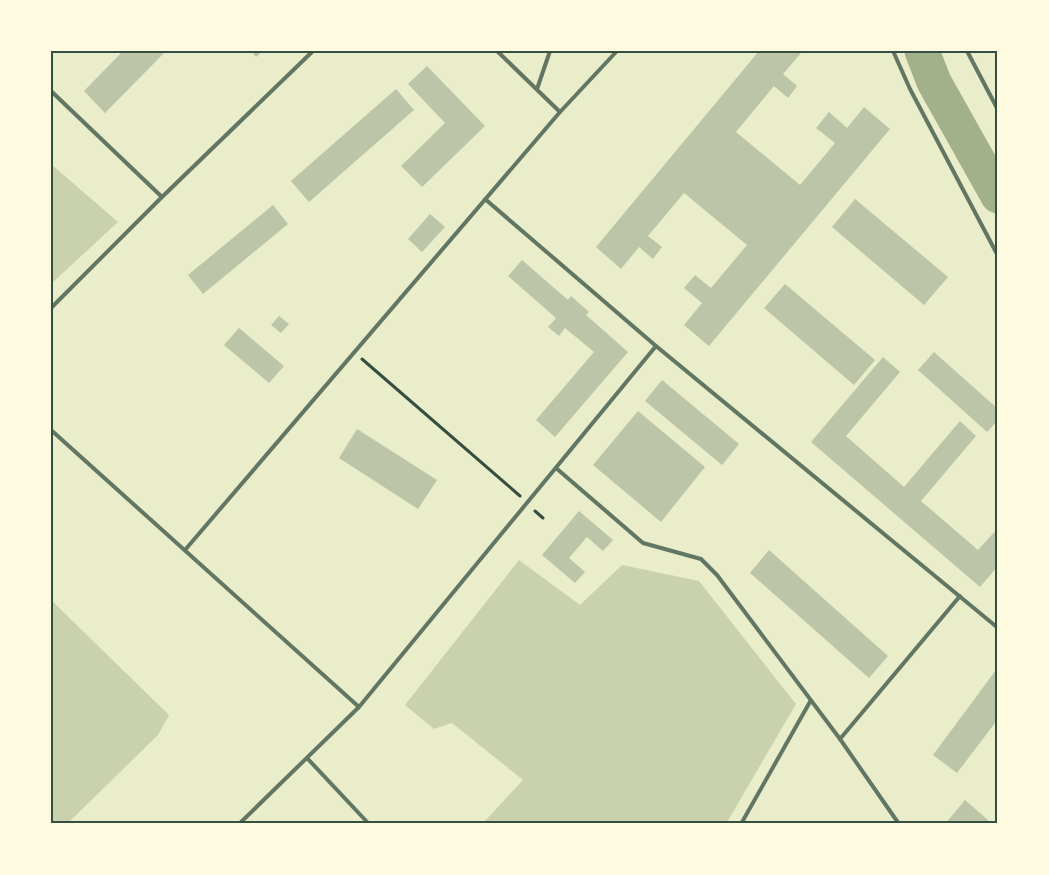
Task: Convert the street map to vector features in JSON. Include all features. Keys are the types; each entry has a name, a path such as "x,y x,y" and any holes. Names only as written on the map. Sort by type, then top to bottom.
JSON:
{"lane":[{"path":"51,308 162,197 314,51"},
{"path":"497,51 560,112"},
{"path":"537,89 550,51"},
{"path":"184,550 560,112 617,51"},
{"path":"893,51 910,89 998,256"},
{"path":"968,51 998,110"},
{"path":"51,91 162,197"},
{"path":"485,199 656,346 998,628"},
{"path":"239,824 359,707 656,346"},
{"path":"51,430 359,707"},
{"path":"556,468 643,543 701,559 717,575 840,739 899,824"},
{"path":"840,739 960,596"},
{"path":"741,824 811,700"},
{"path":"307,758 370,824"}],"path":[{"path":"354,352 543,518"}],"green space":[{"path":"51,164 118,222 51,284"},
{"path":"519,560 580,605 622,565 699,581 796,704 726,824 482,824 523,780 452,723 434,729 405,705"},
{"path":"51,600 169,715 158,735 67,824 51,824"}],"building":[{"path":"123,51 166,51 105,113 84,91"},
{"path":"251,51 263,51 256,57"},
{"path":"759,51 800,51 801,53 783,74 797,86 788,98 774,86 736,132 800,185 835,143 816,128 829,112 847,128 864,107 890,129 709,346 684,325 702,303 684,288 695,275 711,288 747,245 684,193 648,236 662,247 653,259 639,247 621,269 596,247"},
{"path":"427,66 485,126 422,187 401,166 445,123 408,84"},
{"path":"396,89 414,110 309,202 291,181"},
{"path":"855,199 948,277 924,305 832,227"},
{"path":"273,205 288,224 203,294 188,275"},
{"path":"430,214 445,227 422,252 408,239"},
{"path":"522,260 568,300 571,296 589,312 586,315 628,352 555,437 536,420 594,352 565,328 559,336 548,327 556,318 508,276"},
{"path":"785,284 875,360 854,385 764,308"},
{"path":"279,316 289,324 281,333 271,325"},
{"path":"239,328 284,366 269,383 224,345"},
{"path":"934,352 998,409 998,420 987,432 918,370"},
{"path":"883,357 900,372 846,436 904,487 960,421 976,436 921,501 978,550 998,528 998,566 980,587 811,442"},
{"path":"662,380 739,444 722,465 645,401"},
{"path":"638,411 705,467 661,522 593,465"},
{"path":"357,429 437,480 418,509 339,458"},
{"path":"579,511 613,540 603,551 587,537 569,558 585,572 575,583 542,555"},
{"path":"769,550 888,656 869,678 750,573"},
{"path":"996,670 998,672 998,719 957,773 933,755"},
{"path":"965,800 988,820 986,824 945,824"}],"waterway":[{"path":"922,51 934,82 998,196"}]}
